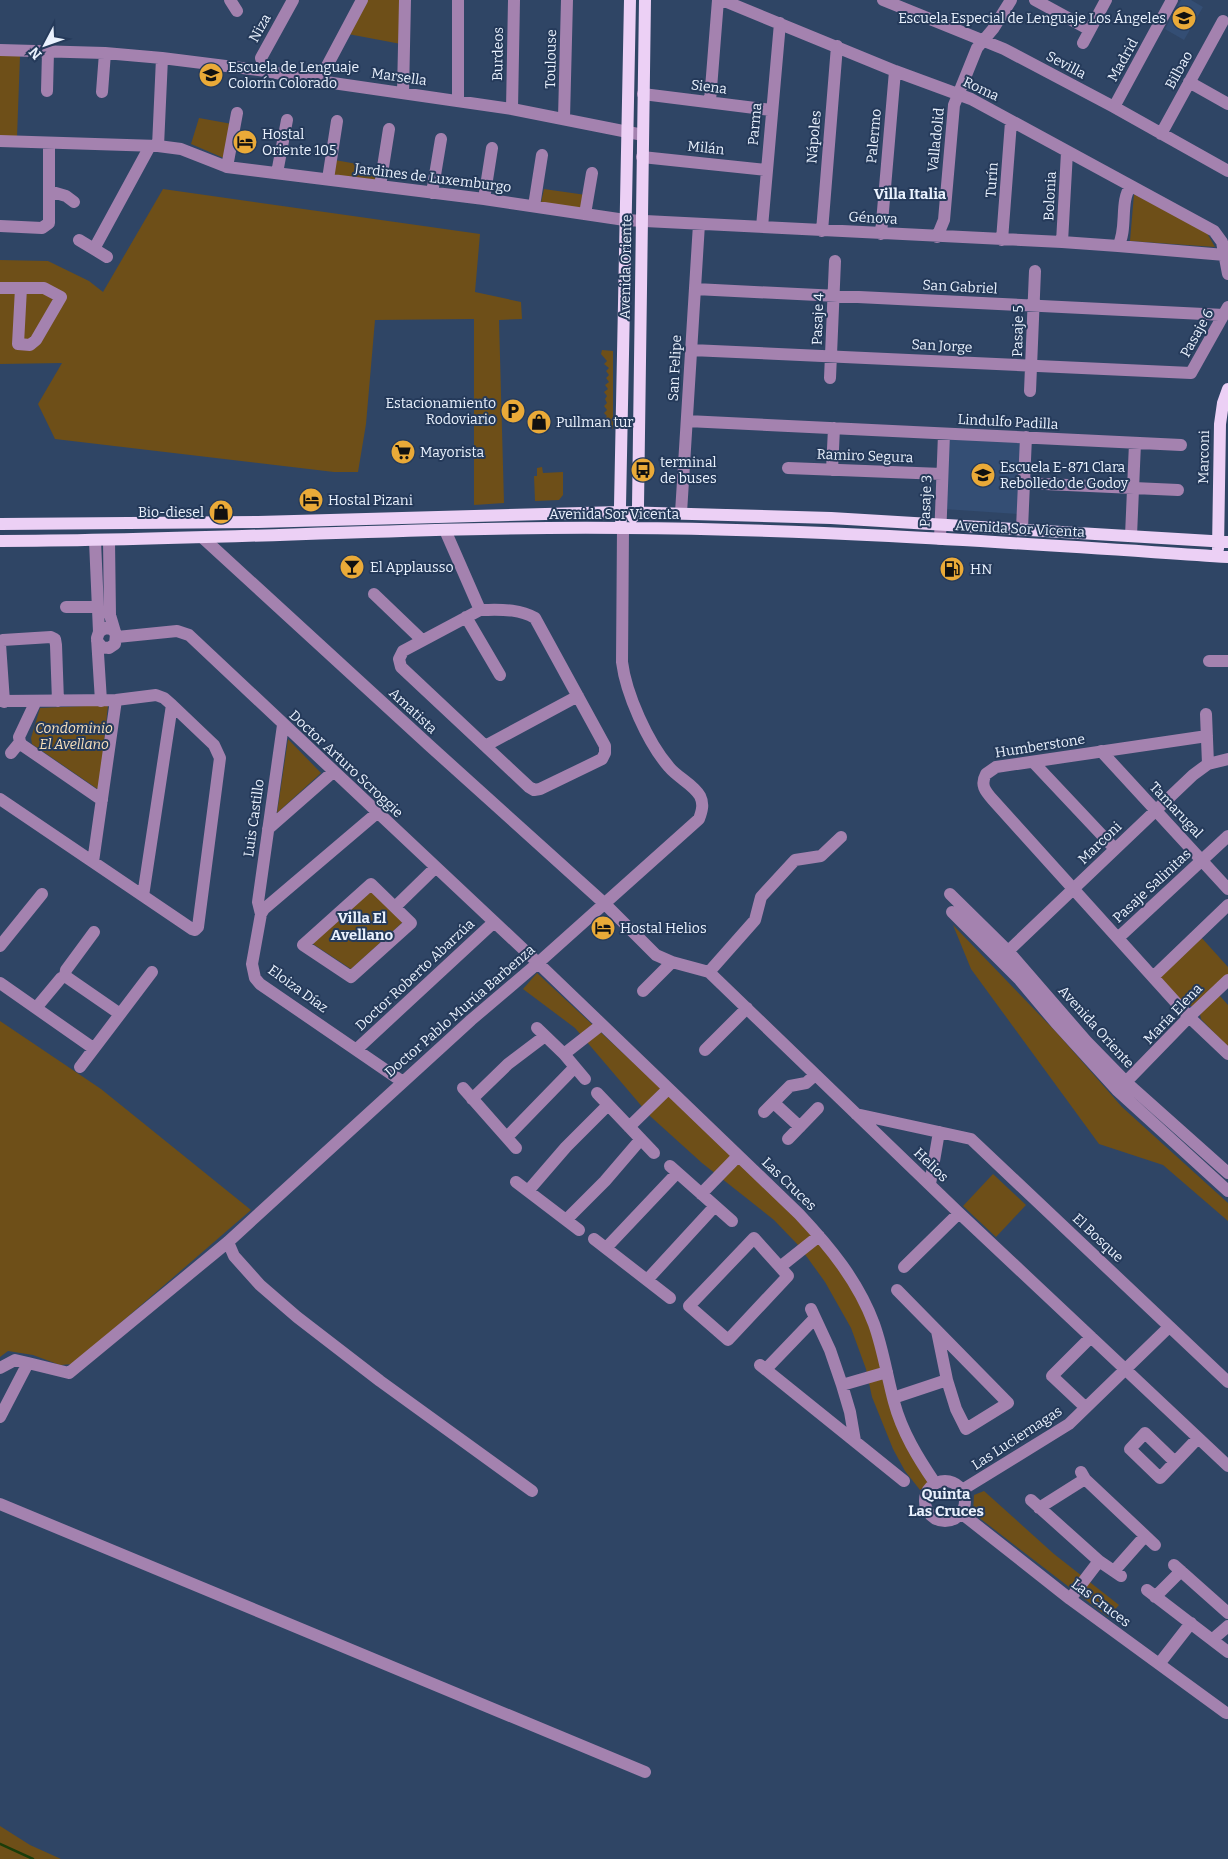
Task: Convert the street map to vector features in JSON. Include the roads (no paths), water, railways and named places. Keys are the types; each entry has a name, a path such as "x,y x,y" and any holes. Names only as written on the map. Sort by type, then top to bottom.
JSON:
{"main road":[{"name":"Avenida Oriente","path":"623,528 620,512 630,0"},
{"name":"Avenida Oriente","path":"638,512 645,0"},
{"path":"623,340 636,341 640,347"},
{"name":"Marconi","path":"1223,557 1220,424 1223,403 1228,390"},
{"path":"621,445 638,443"},
{"path":"623,528 638,512"},
{"name":"Avenida Sor Vicenta","path":"0,524 258,522 638,512 831,518 1223,542"},
{"path":"459,530 467,523 470,516"},
{"path":"237,537 243,529 258,522"},
{"path":"95,541 105,529 115,524"},
{"name":"Avenida Sor Vicenta","path":"0,542 109,541 445,530 623,528 831,533 1223,557"}],"street":[{"path":"230,0 237,11"},
{"name":"Niza","path":"266,71 261,58 293,0"},
{"path":"319,81 362,0"},
{"path":"403,93 405,0"},
{"path":"458,0 458,101"},
{"name":"Burdeos","path":"512,109 514,0"},
{"name":"Toulouse","path":"564,118 567,0"},
{"path":"710,102 718,0"},
{"name":"Roma","path":"722,0 984,106 1214,231 1228,235"},
{"name":"Sevilla","path":"883,0 1004,49 1114,107 1228,171"},
{"name":"Valladolid","path":"937,237 944,220 951,127 958,94 977,48 993,29 1011,0"},
{"path":"1035,0 1090,30"},
{"path":"1083,43 1106,0"},
{"name":"Madrid","path":"1114,107 1172,0"},
{"name":"Bilbao","path":"1161,134 1223,21"},
{"name":"Parma","path":"762,227 780,23"},
{"path":"1216,34 1228,41"},
{"name":"Nápoles","path":"822,231 837,46"},
{"name":"Marsella","path":"0,50 105,53 266,71 319,81 512,109 643,135"},
{"path":"47,91 48,52"},
{"path":"102,92 105,53"},
{"path":"94,249 154,146 162,58"},
{"name":"Palermo","path":"881,234 895,71"},
{"path":"1189,82 1228,104"},
{"name":"Siena","path":"643,94 771,110"},
{"path":"227,167 237,113"},
{"path":"277,173 287,120"},
{"path":"328,179 337,121"},
{"name":"Turín","path":"1002,240 1011,122"},
{"path":"380,186 389,129"},
{"path":"432,192 441,139"},
{"name":"Jardines de Luxemburgo","path":"0,141 154,146 181,149 227,167 432,192 625,220"},
{"path":"0,226 42,228 49,223 50,143"},
{"path":"484,199 492,148"},
{"name":"Bolonia","path":"1062,242 1067,152"},
{"path":"534,206 542,155"},
{"name":"Milán","path":"642,157 766,170"},
{"path":"585,214 592,172"},
{"path":"1121,242 1127,194 1131,186"},
{"path":"49,191 66,196 74,202"},
{"name":"Génova","path":"625,220 1002,240 1121,242 1225,255"},
{"name":"San Felipe","path":"681,513 699,224"},
{"path":"1214,231 1222,242 1228,274"},
{"path":"79,240 108,257"},
{"name":"Pasaje 4","path":"830,378 835,261"},
{"name":"Pasaje 5","path":"1030,391 1035,271"},
{"path":"0,288 21,288 44,288 61,297 36,340 30,345 18,344 21,288"},
{"name":"San Gabriel","path":"695,288 1033,306 1226,311"},
{"name":"Pasaje 6","path":"1191,373 1226,311"},
{"name":"San Jorge","path":"691,350 1191,373"},
{"name":"Lindulfo Padilla","path":"687,421 1181,445"},
{"path":"832,470 834,428"},
{"name":"Pasaje 3","path":"940,540 944,434"},
{"path":"1022,529 1026,438"},
{"path":"1131,536 1135,443"},
{"name":"Ramiro Segura","path":"788,468 942,474"},
{"path":"1023,483 1178,490"},
{"name":"Avenida Oriente","path":"623,528 622,662 628,694 663,760 675,774 693,788 701,799"},
{"path":"445,530 480,610"},
{"name":"Amatista","path":"203,538 604,904"},
{"path":"95,541 98,607 97,665 101,701"},
{"path":"97,665 109,648 115,644 116,634 110,615 109,541"},
{"path":"374,594 422,640"},
{"path":"66,607 98,607"},
{"path":"480,610 512,610 526,612 535,618 605,746 605,753 602,759 540,790 534,790 401,667 399,660 401,654 422,640 466,617 480,610"},
{"path":"466,617 500,675"},
{"name":"Doctor Arturo Scroggie","path":"98,636 109,628 116,634 177,631 186,633 493,923 538,963"},
{"path":"98,636 102,647 109,648"},
{"path":"0,799 192,929 198,928 220,758 214,746 164,698 156,696 101,701 2,702 0,644 3,640 51,637 55,639 58,701"},
{"path":"1209,661 1228,661"},
{"path":"485,746 578,696"},
{"path":"94,862 116,700"},
{"path":"11,753 20,742 20,737 36,701"},
{"path":"144,896 172,705"},
{"path":"1206,714 1208,764"},
{"name":"Luis Castillo","path":"261,914 258,902 283,725"},
{"name":"Humberstone","path":"1207,736 992,768 984,778 984,789 1188,1017 1228,1054"},
{"path":"20,742 22,746 102,800"},
{"name":"Tamarugal","path":"1101,751 1228,889"},
{"name":"Marconi","path":"1005,955 1194,775 1208,764 1228,759"},
{"path":"1033,762 1116,849"},
{"path":"268,829 333,772"},
{"name":"Doctor Pablo Murúa Barbenza","path":"28,1363 69,1373 228,1242 470,1020 538,963 699,818 703,806 701,799"},
{"path":"261,914 377,813"},
{"name":"Pasaje Salinitas","path":"1118,938 1228,836"},
{"path":"709,972 755,920 760,897 796,860 821,856 841,837"},
{"path":"395,907 435,868"},
{"path":"371,884 395,907 411,923 351,977 303,945 371,884"},
{"path":"0,946 42,894"},
{"name":"Avenida Oriente","path":"950,894 1005,955 1073,1042 1122,1086 1228,1174"},
{"name":"Helios","path":"604,904 656,956 709,972 959,1213 1228,1466"},
{"path":"1153,977 1228,906"},
{"name":"Avenida Oriente","path":"952,912 1005,955"},
{"name":"Eloiza Díaz","path":"261,914 252,964 255,978 260,984 403,1082"},
{"name":"Doctor Roberto Abarzúa","path":"357,1049 493,923"},
{"path":"36,1008 61,978 65,976 66,970 94,932"},
{"path":"643,991 672,962"},
{"name":"Las Cruces","path":"538,963 784,1200 841,1262 860,1292 874,1324 888,1372 893,1398 910,1442 936,1483"},
{"path":"80,1066 152,972"},
{"path":"65,976 120,1014"},
{"name":"María Elena","path":"1122,1086 1188,1017 1228,980"},
{"path":"0,983 93,1048"},
{"path":"705,1050 747,1008"},
{"path":"564,1054 601,1025"},
{"path":"472,1099 541,1032 564,1054 585,1079"},
{"path":"506,1137 575,1067"},
{"path":"764,1112 790,1086 806,1083 815,1075"},
{"name":"Avenida Oriente","path":"1122,1086 1228,1191"},
{"path":"463,1088 516,1148"},
{"path":"629,1127 668,1089"},
{"path":"597,1093 654,1153"},
{"path":"774,1103 800,1127"},
{"path":"528,1191 608,1105"},
{"path":"788,1139 818,1108"},
{"name":"El Bosque","path":"856,1114 971,1140 1228,1382"},
{"path":"930,1184 939,1132"},
{"path":"566,1220 605,1181 640,1139"},
{"path":"701,1194 738,1156"},
{"path":"606,1248 673,1170 732,1221"},
{"path":"516,1182 579,1230"},
{"path":"647,1280 715,1206"},
{"path":"904,1267 959,1213"},
{"path":"780,1267 819,1236"},
{"path":"754,1238 780,1267 788,1276 728,1340 689,1306 754,1238"},
{"path":"594,1239 670,1298"},
{"path":"228,1242 234,1256 260,1285 297,1317 380,1381 532,1491"},
{"path":"897,1290 1008,1402 966,1429 956,1409 947,1380 937,1331"},
{"path":"855,1441 850,1412 842,1386 830,1350 813,1313 763,1367 855,1441 904,1480"},
{"name":"Las Luciernagas","path":"962,1490 1069,1424 1169,1327"},
{"name":"Las Luciernagas","path":"1085,1407 1052,1376 1090,1336"},
{"path":"0,1368 15,1360 28,1363 0,1417"},
{"path":"842,1386 888,1372"},
{"path":"893,1398 947,1380"},
{"path":"1175,1462 1198,1438"},
{"path":"1145,1536 1117,1573 1098,1561 1034,1504 1083,1476 1155,1545"},
{"path":"947,1481 959,1486 962,1490 965,1502 961,1513 952,1520 935,1517 930,1514 926,1497 936,1483 947,1481"},
{"path":"0,1504 645,1772"},
{"name":"Las Cruces","path":"961,1513 1070,1599 1226,1713"},
{"path":"1070,1599 1098,1561"},
{"path":"1228,1613 1178,1568 1151,1593 1228,1652"},
{"path":"1159,1664 1191,1623"},
{"path":"1213,1639 1228,1626"}],"waterway":[{"path":"0,1844 33,1859"}],"place":[{"name":"Escuela Especial de Lenguaje Los Ángeles","path":"1184,18"},
{"name":"Escuela de Lenguaje Colorín Colorado","path":"211,75"},
{"name":"Hostal Oriente 105","path":"245,142"},
{"name":"Estacionamiento Rodoviario","path":"513,411"},
{"name":"Pullman tur","path":"539,422"},
{"name":"Mayorista","path":"403,452"},
{"name":"terminal de buses","path":"643,470"},
{"name":"Escuela E-871 Clara Rebolledo de Godoy","path":"983,475"},
{"name":"Hostal Pizani","path":"311,500"},
{"name":"Bio-diesel","path":"221,512"},
{"name":"El Applausso","path":"352,567"},
{"name":"HN","path":"952,569"},
{"name":"Hostal Helios","path":"603,928"}],"district":[{"name":"Villa Italia","path":"910,194"},
{"name":"Villa El Avellano","path":"362,926"},
{"name":"Quinta Las Cruces","path":"946,1502"}],"park label":[{"name":"Condominio El Avellano","path":"74,736"}]}
